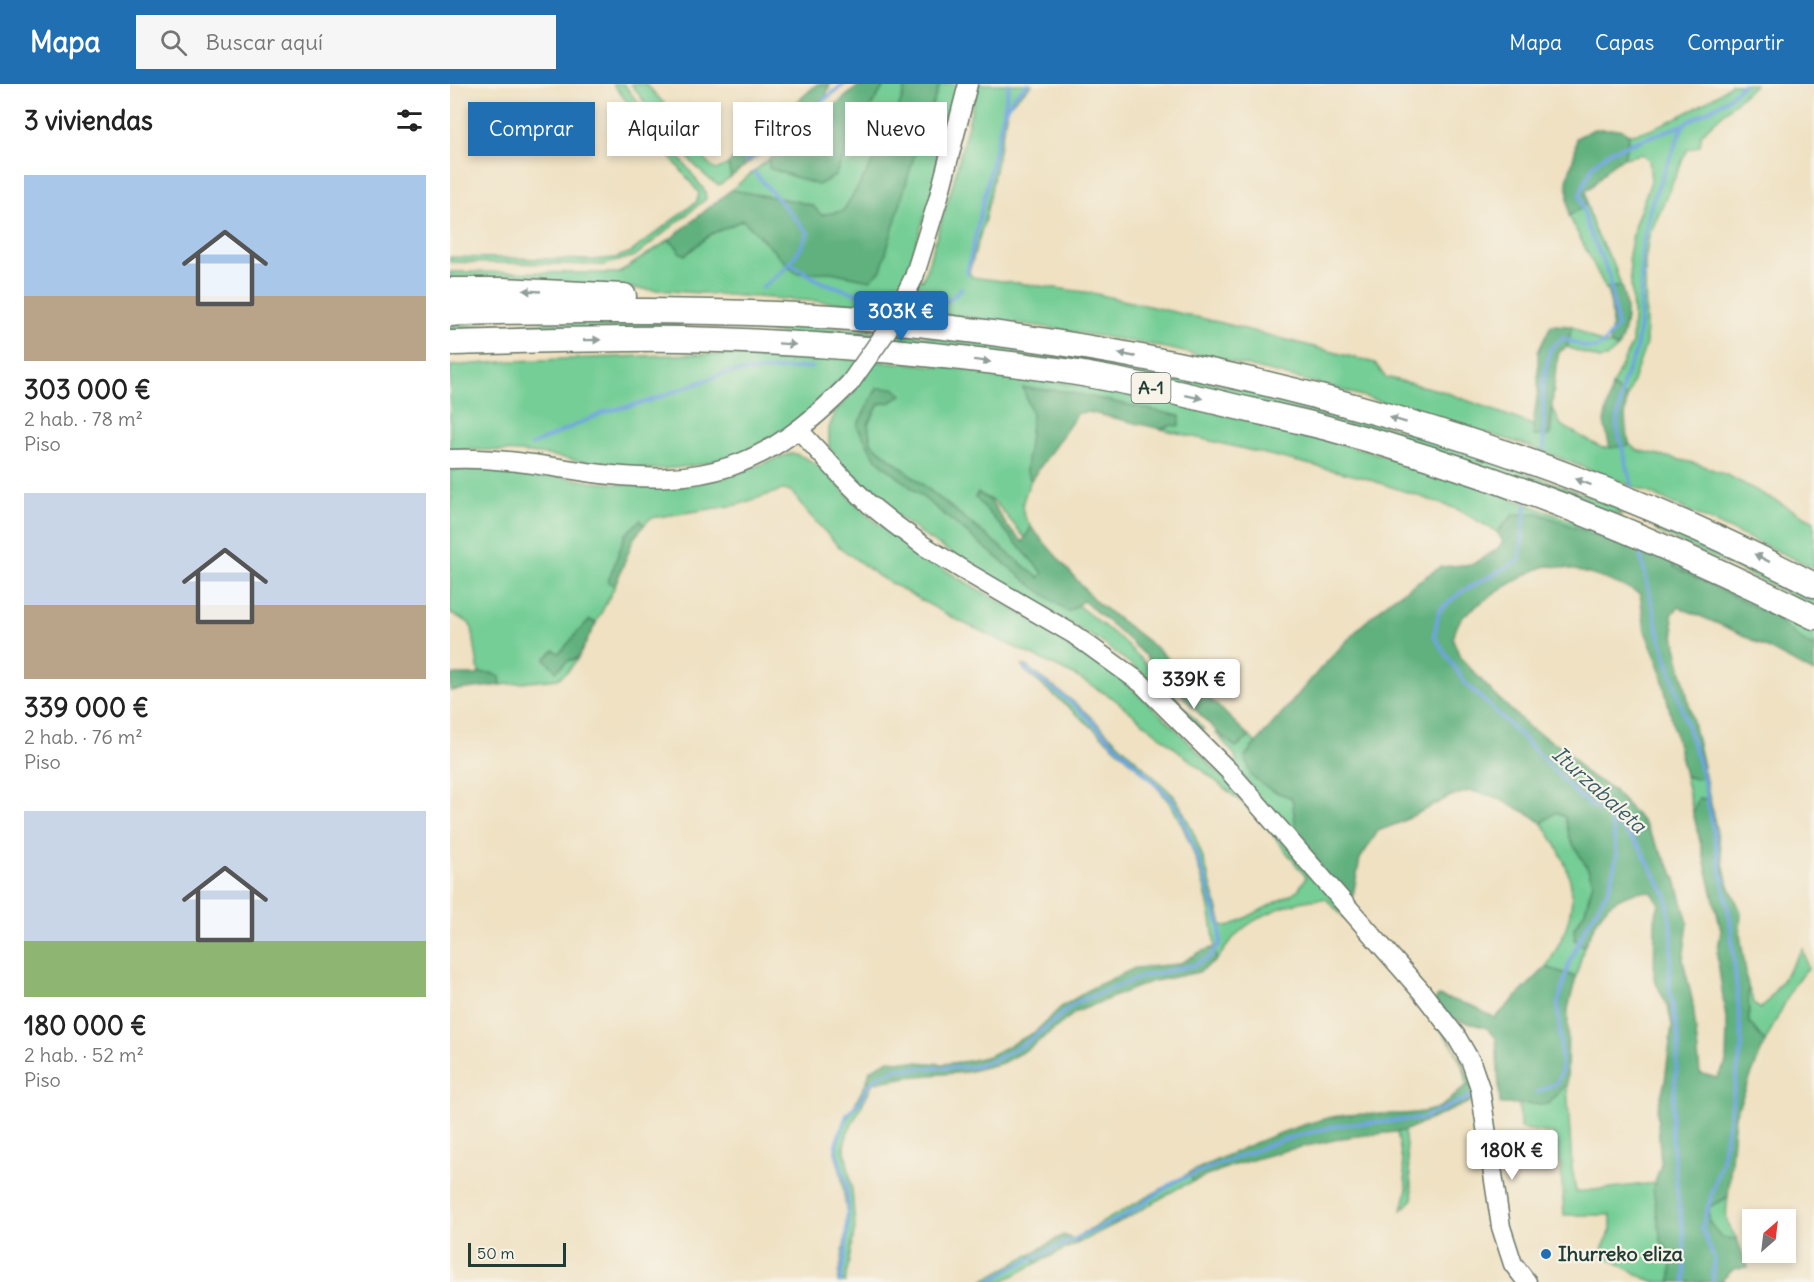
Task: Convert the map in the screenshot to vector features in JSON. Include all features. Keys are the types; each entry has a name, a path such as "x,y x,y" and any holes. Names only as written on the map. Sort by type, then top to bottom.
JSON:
{"highway":[{"path":"450,290 514,290 688,300 757,312"},
{"name":"A-1","path":"450,314 558,310 757,312 942,327 1064,343 1198,369 1338,402 1473,443 1562,474 1755,554 1814,585"},
{"name":"A-1","path":"450,343 682,339 754,342 933,355 1067,372 1197,397 1327,428 1486,478 1640,536 1739,579 1814,617"},
{"path":"450,353 548,340"}],"street":[{"path":"450,459 515,460 626,477 664,478 698,475 735,466 766,452 800,430 824,410 850,383 888,329 914,277 933,221 968,84"},
{"path":"800,430 843,479 894,525 963,570 1073,634 1141,683 1229,771 1420,991 1456,1036 1471,1062 1480,1089 1501,1227 1513,1264 1527,1282"}],"green space":[{"path":"613,84 624,84 638,102 627,102"},
{"path":"631,84 646,84 663,102 644,102"},
{"path":"817,84 830,84 826,96 818,102 797,102"},
{"path":"861,84 885,84 874,102 845,102 845,154 835,176 818,185 769,168 769,159 773,156 833,156 833,107"},
{"path":"885,84 906,84 901,102 874,102"},
{"path":"906,84 940,84 933,102 901,101"},
{"path":"940,84 959,84 947,132 947,102 934,102"},
{"path":"978,84 1032,84 1008,106 985,219 969,272 972,277 1092,293 1222,323 1375,363 1385,377 1442,391 1533,425 1534,436 1551,433 1553,409 1561,425 1602,448 1630,445 1637,450 1698,464 1729,476 1814,521 1814,568 1652,494 1526,445 1338,389 1152,345 1038,326 869,305 598,286 450,282 450,272 619,273 669,240 685,255 711,234 743,220 796,273 831,272 870,280 914,156 941,156 907,273 923,280 953,184"},
{"path":"1731,84 1755,84 1701,134 1700,146 1687,150 1649,236 1645,261 1646,344 1627,398 1612,386 1632,343 1633,312 1629,255 1635,224 1651,181 1649,160 1642,154 1624,158 1629,134 1653,128 1683,115"},
{"path":"1594,129 1620,129 1629,134 1624,158 1608,168 1586,191 1587,204 1569,216 1567,181 1575,152 1576,138"},
{"path":"845,154 845,156 876,156 843,211 821,215 813,206 795,201 731,190 769,159 769,168 818,185 835,176"},
{"path":"670,156 679,156 705,191 706,199 635,256 604,265 450,262 450,257 592,260 615,258 631,252 697,201 699,193"},
{"path":"687,156 703,156 709,165 716,170 728,164 731,177 719,185 698,169"},
{"path":"737,156 757,156 731,177 728,164"},
{"path":"876,156 914,156 881,270 870,280 831,272 796,273 743,220 711,234 685,255 679,252 669,240 731,190 813,206 821,215 843,211"},
{"path":"1587,204 1594,230 1614,265 1621,286 1606,289 1569,216"},
{"path":"1621,286 1626,317 1618,348 1610,344 1611,309 1606,289"},
{"path":"642,321 679,324 679,327 450,335 450,325"},
{"path":"785,324 929,336 1000,345 1142,368 1283,398 1421,436 1488,459 1619,508 1621,516 1421,446 756,329 755,326"},
{"path":"1551,325 1572,326 1567,347 1559,352 1549,436 1534,436 1533,425 1538,390 1538,352"},
{"path":"1572,326 1604,345 1610,344 1618,348 1606,358 1599,359 1567,347"},
{"path":"696,354 834,359 937,366 1137,396 1355,447 1489,490 1620,539 1614,543 1538,513 1513,515 1497,532 1457,509 1365,478 1161,429 1171,425 1178,426 1180,416 1063,391 1023,388 1032,414 1026,471 1031,480 1023,504 1024,515 1031,527 1025,538 995,502 978,493 975,497 1043,573 1039,578 871,443 868,424 879,404 891,402 877,388 857,426 876,459 1026,581 1068,611 1077,605 1122,640 1150,668 1205,731 1141,672 1100,641 928,539 888,509 840,463 829,447 829,428 836,410 856,390 843,376 822,399 775,435 749,449 694,466 664,469 633,468 522,452 450,450 450,366 513,361"},
{"path":"1612,386 1627,398 1626,422 1630,445 1610,448 1604,422"},
{"path":"877,388 894,388 902,395 891,402 879,404 868,424 871,443 1039,578 1043,573 975,497 978,493 991,501 1007,526 1023,542 1031,527 1095,601 1159,650 1250,737 1236,747 1207,722 1135,646 1083,601 1068,612 1026,581 876,459 857,426"},
{"path":"1023,388 1063,391 1180,416 1179,426 1171,425 1161,429 1088,412 1078,413 1031,480 1026,471 1032,414"},
{"path":"792,453 819,467 865,513 897,538 944,569 1043,626 1091,657 1162,716 1221,776 1246,797 1439,1019 1474,1086 1467,1085 1465,1072 1453,1046 1385,959 1326,899 1303,901 1290,905 1255,921 1236,935 1216,961 1212,923 1198,865 1184,829 1171,805 1154,784 1129,760 1022,666 1026,666 1079,706 1174,796 1197,842 1222,925 1228,927 1290,895 1299,889 1306,877 1269,830 1244,804 1113,698 1072,674 955,619 880,577 838,546 791,491 782,490 737,505 651,518 644,525 640,520 608,582 615,586 596,623 590,620 559,653 568,661 578,658 569,670 558,679 501,685 500,677 491,673 479,673 472,628 468,622 450,613 450,500 452,498 450,496 450,470 490,467 591,482 662,487 724,478"},
{"path":"1538,513 1614,543 1620,539 1671,562 1674,567 1773,616 1814,648 1814,673 1737,632 1679,607 1672,614 1675,641 1705,776 1697,779 1685,776 1659,665 1645,631 1640,594 1595,576 1548,566 1518,580 1468,612 1459,622 1453,639 1460,657 1494,694 1531,729 1567,750 1583,771 1613,790 1643,822 1675,876 1688,923 1683,960 1693,1003 1700,1073 1717,1078 1726,1063 1727,1026 1717,955 1721,930 1693,812 1699,798 1710,800 1727,881 1741,912 1740,934 1748,986 1749,1022 1765,1042 1735,1115 1728,1197 1709,1207 1709,1222 1722,1238 1737,1239 1742,1252 1742,1263 1746,1263 1748,1267 1734,1269 1723,1279 1723,1282 1671,1282 1672,1255 1661,1241 1653,1188 1661,1164 1657,1111 1665,1081 1672,1025 1668,1007 1654,979 1655,918 1659,904 1652,893 1644,892 1624,896 1609,905 1599,917 1584,947 1575,940 1574,928 1585,911 1593,882 1570,839 1565,817 1556,812 1542,823 1493,796 1470,791 1451,796 1399,823 1378,831 1360,859 1353,895 1346,901 1291,837 1296,828 1292,798 1271,790 1251,776 1245,756 1320,669 1361,626 1390,600 1440,567 1473,564 1496,550 1503,542 1497,532 1513,515"},
{"path":"640,520 644,525 634,538 615,586 608,582 625,535"},
{"path":"1654,522 1814,594 1814,606 1656,531"},
{"path":"1671,562 1767,606 1814,631 1814,648 1674,567"},
{"path":"590,620 596,623 578,658 568,661 556,671 545,659 554,650 559,653"},
{"path":"491,673 500,677 501,685 450,691 450,675 477,675"},
{"path":"1215,732 1236,747 1250,737 1256,743 1245,756 1271,790 1292,798 1296,829 1291,837 1237,769 1235,755"},
{"path":"1685,776 1697,779 1705,776 1710,800 1699,798 1693,812"},
{"path":"1556,812 1565,817 1570,839 1593,882 1585,911 1574,928 1575,940 1584,947 1576,977 1546,967 1558,947 1571,911 1572,894 1564,860 1542,823"},
{"path":"1215,947 1216,961 1199,972 1150,982 1076,1012 1031,1047 1002,1063 966,1072 908,1077 873,1083 867,1081 870,1070 889,1060 943,1064 989,1056 1035,1032 1061,1007 1092,988 1135,968 1179,964 1200,952"},
{"path":"1803,949 1808,968 1795,983 1765,1042 1749,1022 1748,986 1754,1003 1760,1009 1768,1001"},
{"path":"1546,967 1576,977 1568,1009 1567,1084 1548,1104 1500,1104 1496,1038 1487,1028 1447,1017 1435,1001 1438,996 1470,1005 1495,1018"},
{"path":"867,1081 873,1083 848,1132 844,1145 852,1190 855,1228 845,1282 838,1282 848,1222 841,1174 835,1152 839,1135"},
{"path":"1567,1084 1572,1167 1576,1192 1654,1183 1661,1241 1672,1255 1671,1282 1652,1282 1600,1254 1611,1230 1611,1215 1564,1215 1561,1167 1552,1146 1554,1134 1520,1128 1519,1103 1548,1104"},
{"path":"1467,1085 1474,1086 1478,1098 1404,1131 1349,1137 1283,1151 1231,1166 1192,1182 1191,1172 1275,1135 1341,1115 1425,1112 1442,1106"},
{"path":"1404,1131 1413,1199 1402,1210 1407,1189 1397,1132"},
{"path":"1191,1172 1192,1182 1080,1242 1073,1239"},
{"path":"1728,1197 1727,1220 1737,1239 1722,1238 1709,1222 1709,1207"},
{"path":"1063,1235 1080,1242 1037,1263 1029,1255"},
{"path":"1029,1255 1037,1263 1001,1282 980,1282"}],"waterway":[{"path":"746,162 844,84"},
{"path":"1004,110 1009,84"},
{"path":"967,273 1003,115 1015,95 1028,84"},
{"name":"Iturzabaleta","path":"1544,451 1543,385 1550,349 1563,338 1588,348 1599,347 1617,326 1609,274 1588,229 1580,194 1593,165 1611,151 1683,125 1725,101 1743,84"},
{"path":"1632,486 1617,427 1623,383 1636,351 1640,325 1642,248 1652,202 1683,126"},
{"path":"755,173 808,233 790,263 763,287"},
{"path":"789,263 821,282 861,295 895,302"},
{"path":"905,304 948,301 962,288"},
{"path":"532,445 605,412 646,402 726,373 812,367"},
{"name":"Iturzabaleta","path":"1526,504 1520,560 1461,592 1439,611 1434,636 1465,683 1518,733 1581,798 1611,818 1639,846 1667,897 1672,937 1669,984 1679,1042 1671,1127 1684,1237 1685,1282"},
{"path":"1639,548 1658,630 1703,777 1730,919 1742,1045 1722,1160 1702,1227 1714,1259 1713,1282"},
{"path":"840,1282 846,1247 848,1208 846,1183 836,1144 847,1115 860,1101 867,1087 879,1076 897,1069 972,1067 994,1060 1026,1043 1077,1002 1141,977 1194,965 1210,957 1220,943 1220,927 1204,875 1181,814 1172,800 1078,708 1025,668"},
{"path":"1537,1092 1557,1083 1562,1071 1558,1003 1569,964 1583,932 1609,888 1617,855 1611,818"},
{"path":"989,1282 1014,1267 1123,1217 1176,1181 1282,1140 1339,1125 1421,1119 1472,1096 1474,1099"}],"place":[{"name":"Ihurreko eliza","path":"1546,1254"}]}
